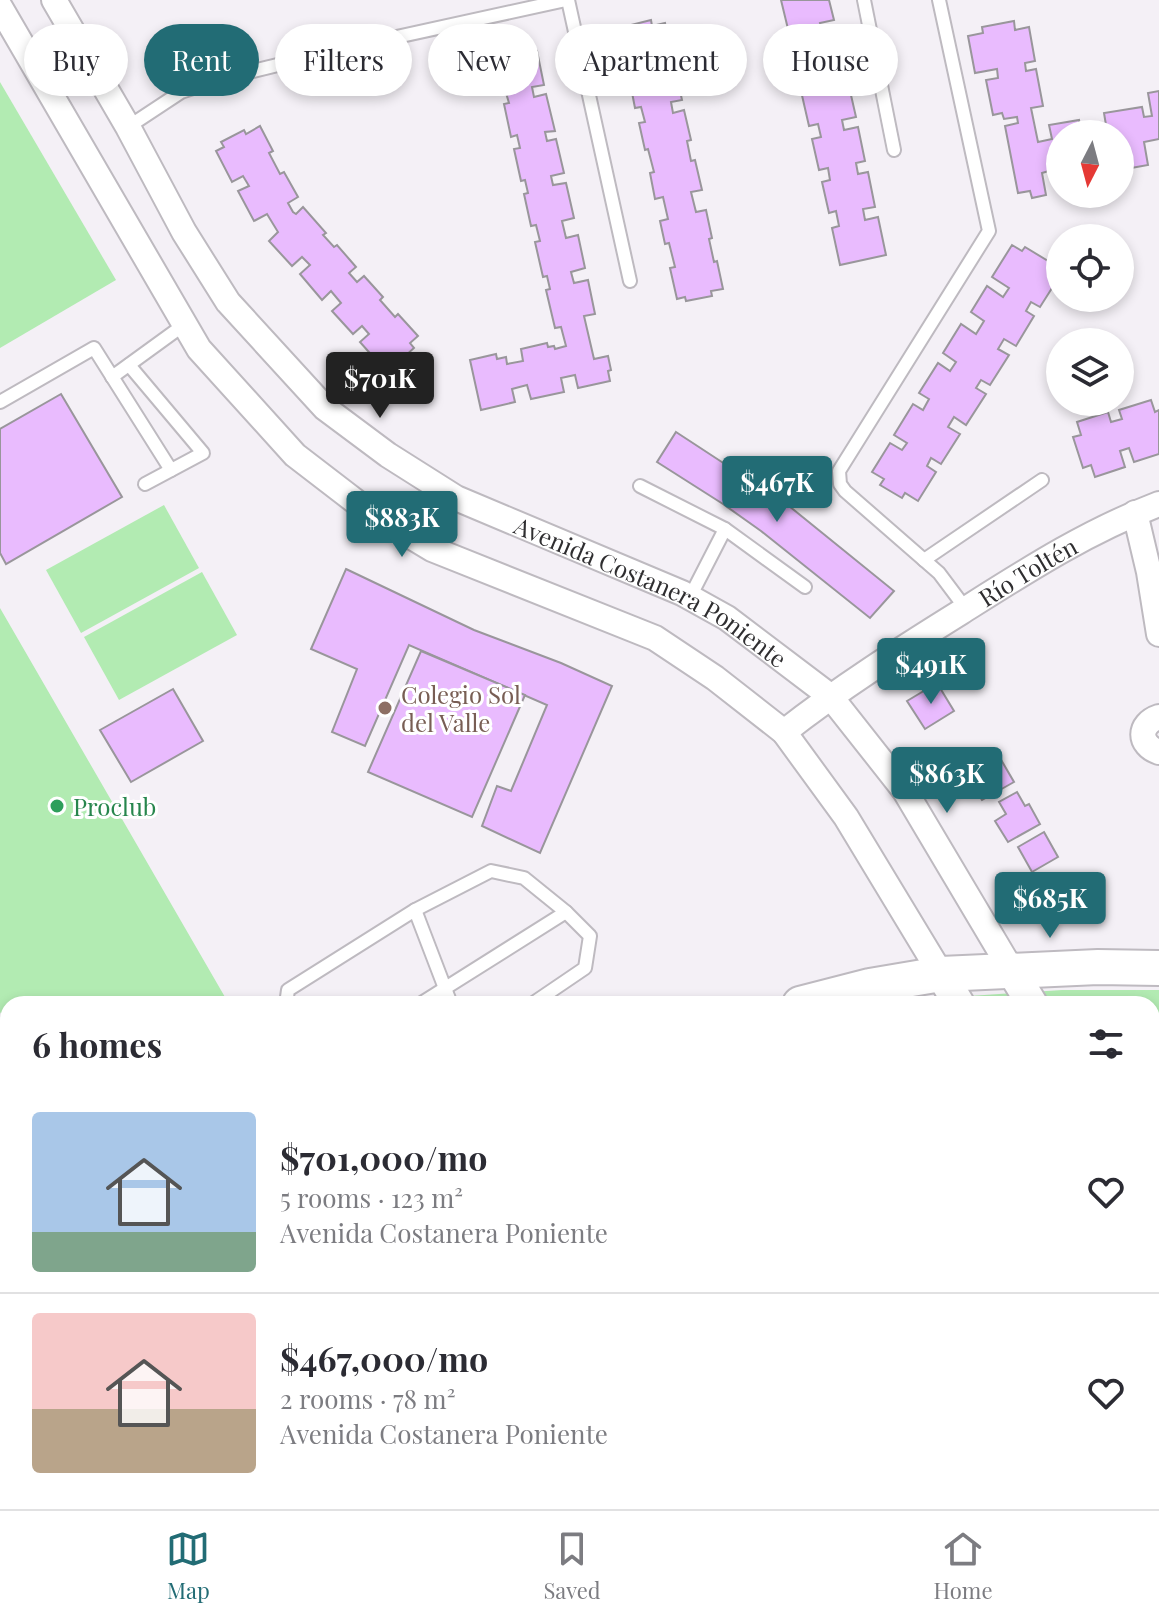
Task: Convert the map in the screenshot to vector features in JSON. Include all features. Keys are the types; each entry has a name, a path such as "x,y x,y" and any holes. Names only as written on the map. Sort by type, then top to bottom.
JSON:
{"main road":[{"path":"831,996 941,974 1098,967 1159,968"}],"street":[{"name":"Avenida Costanera Poniente","path":"54,0 128,127 184,232 228,302 325,408 388,455 456,498 690,597 727,618 830,696 905,791 1027,996"},
{"name":"Avenida Costanera Poniente","path":"0,7 199,349 295,455 364,508 432,549 655,638 715,678 784,732 846,817 954,996"},
{"name":"Río Toltén","path":"784,732 830,696 1075,541 1159,504"},
{"path":"1135,513 1159,634"},
{"path":"1159,717 1152,719 1143,732 1148,746 1159,752"}],"lane":[{"path":"128,127 181,92 224,78 567,0 630,281"},
{"path":"864,0 894,150"},
{"path":"939,0 989,231 839,471 838,478 845,491 939,573 966,609"},
{"path":"112,377 185,324"},
{"path":"0,402 94,348 171,470"},
{"path":"129,365 203,453 145,484"},
{"path":"924,560 1042,480"},
{"path":"640,486 725,529 805,587"},
{"path":"690,597 725,529"},
{"path":"287,996 288,990 415,910 491,871 524,878 590,936 585,968 544,996"},
{"path":"415,910 448,996"},
{"path":"432,996 566,912"}],"green space":[{"path":"0,82 116,280 0,348"},
{"path":"164,505 199,568 81,633 46,570"},
{"path":"202,572 237,635 119,700 84,637"},
{"name":"Proclub","path":"0,608 224,996 0,996"},
{"path":"1062,990 1159,990 1159,996 970,996"}],"building":[{"path":"781,0 829,0 834,20 820,24 787,24"},
{"path":"1014,21 1015,30 1029,27 1035,61 1025,63 1026,71 1036,69 1043,106 1031,108 1038,142 1046,140 1046,172 1042,173 1046,195 1032,198 1030,191 1018,193 1005,126 1018,123 1017,117 1004,119 1002,113 993,115 986,80 998,78 997,69 975,73 968,36 983,33 982,27"},
{"path":"539,61 544,85 539,86"},
{"path":"1159,91 1159,139 1144,142 1148,165 1134,168 1134,120 1105,120 1104,113 1142,107 1144,117 1152,116 1148,93"},
{"path":"546,94 555,131 545,132 547,141 556,139 564,173 551,176 553,185 566,183 574,218 562,221 566,238 578,235 585,268 571,272 574,283 588,280 595,314 584,316 594,359 608,356 610,381 578,388 575,375 561,378 564,392 531,399 527,385 512,389 515,402 481,410 470,360 496,354 497,359 506,357 507,364 523,361 521,349 547,343 548,347 554,346 555,349 566,346 561,327 555,328 546,290 550,289 547,276 543,277 535,242 540,241 536,225 531,226 524,194 528,193 525,180 521,181 514,149 520,148 517,135 511,137 504,104 509,103 507,96"},
{"path":"633,96 681,96 682,100 671,102 673,113 684,110 691,140 687,141 691,161 695,160 702,190 691,192 696,212 706,210 712,238 709,239 723,289 711,291 712,296 686,301 685,297 677,299 670,268 675,267 660,221 668,219 663,197 655,199 650,173 654,172 639,123 645,122 641,107 635,108"},
{"path":"802,96 851,96 856,117 842,120 844,130 858,127 865,161 856,163 858,174 868,172 875,207 863,209 865,220 878,217 886,255 840,265 832,228 839,226 836,211 829,213 822,182 830,180 828,168 819,170 812,139 821,137 818,124 809,126"},
{"path":"260,126 280,174 284,172 298,197 288,203 293,212 296,214 303,207 326,233 323,235 334,247 337,245 356,267 349,273 357,282 364,276 383,297 380,300 395,317 398,314 418,336 410,343 414,348 394,366 390,361 383,368 360,342 369,334 362,326 353,334 332,311 341,303 331,291 322,300 300,274 310,265 302,257 292,266 269,241 278,232 267,214 254,221 238,191 249,186 243,176 232,182 216,151 224,147 221,142"},
{"path":"1012,245 1022,251 1025,247 1046,260 1046,298 1040,307 1031,302 1026,311 1034,316 1016,346 1004,339 998,349 1009,355 990,385 981,380 976,388 986,394 966,425 954,417 948,427 960,434 941,464 931,458 927,466 936,472 918,501 905,493 902,498 880,485 884,479 872,472 890,443 902,450 907,443 894,435 913,404 923,410 929,399 919,393 938,363 950,371 956,362 943,353 961,324 976,334 984,321 971,312 987,286 1003,297 1009,288 992,277"},
{"path":"61,394 122,497 6,564 0,553 0,429"},
{"path":"1151,400 1155,412 1159,410 1159,454 1134,462 1129,448 1120,451 1125,467 1095,477 1091,465 1083,468 1073,437 1081,435 1077,422 1096,416 1109,416 1111,422 1122,419 1121,416 1134,416 1134,405"},
{"path":"676,432 789,506 894,591 870,618 761,531 657,462"},
{"path":"346,569 474,630 612,686 540,853 482,826 497,786 511,791 547,705 409,645 365,746 332,732 357,669 311,649"},
{"path":"421,651 525,695 472,817 368,772"},
{"path":"937,683 954,711 925,729 907,701"},
{"path":"173,689 203,741 131,782 100,730"},
{"path":"996,751 1014,782 982,800 963,770"},
{"path":"1017,792 1025,806 1029,804 1040,824 1008,842 995,821 1006,814 999,802"},
{"path":"1044,832 1058,857 1032,872 1018,847"}],"place":[{"name":"Colegio Sol del Valle","path":"385,708"},
{"name":"Proclub","path":"57,806"}]}
